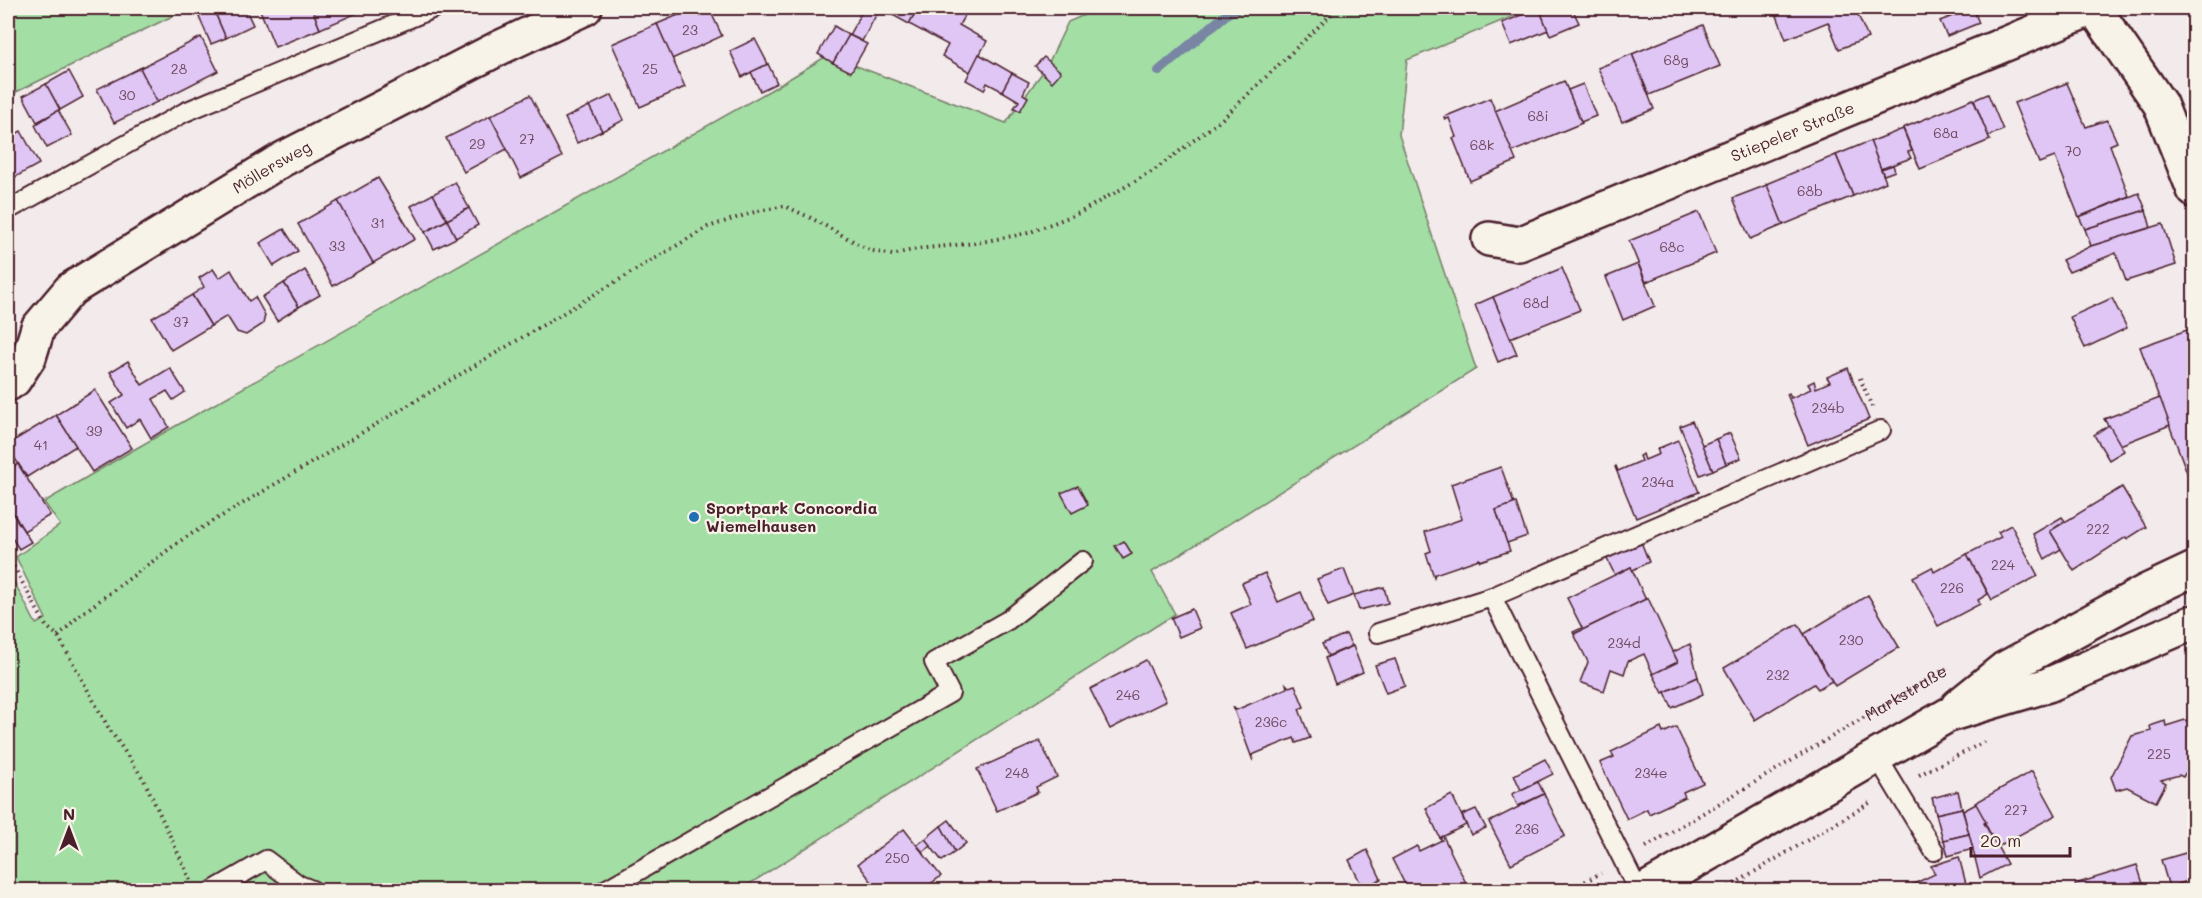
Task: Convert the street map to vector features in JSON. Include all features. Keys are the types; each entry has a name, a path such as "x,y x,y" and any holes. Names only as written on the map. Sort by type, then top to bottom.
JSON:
{"street":[{"name":"Möllersweg","path":"8,384 14,380 29,357 38,328 71,289 283,159 499,48 585,8"},
{"name":"Stiepeler Straße","path":"1489,239 1519,244 2093,8 2160,104 2194,190"},
{"path":"1645,891 1948,715 2004,669 2145,592 2194,569"},
{"path":"1948,715 2048,685 2194,622"}],"lane":[{"path":"8,210 185,112 434,8"},
{"path":"1378,633 1492,597 1881,430"},
{"path":"605,891 950,693 934,662 1008,620 1083,561"},
{"path":"1492,597 1638,891"},
{"path":"1876,755 1934,851"},
{"path":"214,891 266,860 299,885 312,891"}],"path":[{"path":"58,636 80,615 183,539 708,227 758,211 785,206 869,250 892,255 917,249 976,243 1028,233 1079,213 1153,171 1221,120 1338,8"},
{"path":"8,556 46,626 58,636 108,727 144,780 195,891"},
{"name":"Markstraße","path":"1569,891 1956,663"},
{"path":"1724,891 1895,788 1989,739"}],"green space":[{"path":"8,8 189,8 8,96"},
{"path":"1100,8 1533,8 1407,60 1399,135 1476,369 1152,572 1175,614 740,890 8,890 8,570 36,624 46,619 16,557 60,525 44,502 776,87 828,55 1006,123 1047,66 1068,22"}],"building":[{"path":"195,8 213,8 226,38 211,44"},
{"path":"213,8 245,8 253,25 226,38"},
{"path":"263,8 312,8 320,29 275,47 260,10"},
{"path":"312,8 360,8 362,11 320,29"},
{"path":"695,8 709,8 722,36 672,59 657,24"},
{"path":"864,8 880,8 862,41 849,35"},
{"path":"880,8 918,8 909,24"},
{"path":"918,8 957,8 966,13 959,25 987,41 970,72 942,56 948,45 909,24"},
{"path":"1539,8 1548,30 1511,45 1502,23"},
{"path":"1539,8 1572,8 1579,23 1550,35"},
{"path":"1774,8 1855,8 1868,38 1839,49 1828,22 1786,39"},
{"path":"1943,8 1972,8 1948,18"},
{"path":"1973,8 1979,23 1947,36 1940,21"},
{"path":"657,24 685,87 640,107 612,44"},
{"path":"1703,25 1720,66 1649,95 1632,54"},
{"path":"834,26 849,35 833,63 818,54"},
{"path":"849,35 867,44 851,72 833,63"},
{"path":"201,37 218,71 157,102 140,68"},
{"path":"755,39 768,64 742,77 730,51"},
{"path":"979,54 1012,73 1002,91 987,83 984,90 966,80"},
{"path":"1632,54 1654,109 1622,122 1598,68"},
{"path":"1044,57 1061,72 1052,82 1035,66"},
{"path":"768,64 777,83 760,91 751,72"},
{"path":"140,68 157,102 114,123 97,89"},
{"path":"69,71 83,97 60,110 46,84"},
{"path":"1012,73 1029,82 1023,94 1028,97 1020,111 1014,108 1019,101 1002,91"},
{"path":"1564,81 1582,123 1512,152 1495,111"},
{"path":"2067,83 2086,127 2107,120 2117,142 2110,145 2129,196 2079,217 2055,157 2039,163 2014,103"},
{"path":"46,84 60,110 37,122 23,96"},
{"path":"1583,84 1596,116 1581,122 1568,90"},
{"path":"1988,94 2003,130 1988,136 1974,100"},
{"path":"530,95 562,157 521,178 490,116"},
{"path":"612,95 624,120 602,131 589,106"},
{"path":"1490,98 1516,161 1470,181 1453,138 1456,137 1449,118 1445,120 1444,117"},
{"path":"1973,99 1990,140 1920,169 1903,128"},
{"path":"589,106 602,131 577,143 565,118"},
{"path":"58,110 72,135 47,148 35,125"},
{"path":"490,116 507,149 464,172 446,138"},
{"path":"1903,129 1912,151 1908,152 1911,158 1881,169 1870,142"},
{"path":"21,131 39,164 8,181 8,138"},
{"path":"1870,141 1886,182 1853,196 1836,155"},
{"path":"1836,155 1853,196 1783,225 1766,184"},
{"path":"1893,165 1895,171 1884,175 1881,169"},
{"path":"378,178 415,239 373,263 338,201"},
{"path":"455,182 469,208 447,220 433,194"},
{"path":"1767,185 1783,225 1750,239 1733,198"},
{"path":"2139,193 2146,210 2085,229 2079,217"},
{"path":"433,194 447,220 425,232 411,206"},
{"path":"338,201 373,263 333,286 298,224"},
{"path":"469,208 478,225 456,238 447,220"},
{"path":"2146,210 2151,228 2091,246 2085,229"},
{"path":"1699,212 1716,253 1646,282 1629,241"},
{"path":"447,220 456,238 434,249 425,232"},
{"path":"2163,224 2176,265 2126,281 2116,253 2069,272 2062,260 2091,246"},
{"path":"284,229 298,251 274,266 260,243"},
{"path":"1638,264 1655,306 1623,320 1606,277"},
{"path":"1562,268 1580,310 1510,338 1493,297"},
{"path":"213,269 219,278 231,270 249,301 255,297 265,315 263,324 246,335 237,332 227,316 211,326 192,295 204,287 199,278"},
{"path":"305,270 320,295 299,307 284,283"},
{"path":"284,283 299,307 277,321 262,297"},
{"path":"192,295 211,326 171,350 152,318"},
{"path":"1493,297 1517,354 1498,362 1475,305"},
{"path":"2112,298 2127,328 2085,348 2070,317"},
{"path":"2187,330 2194,349 2194,473 2188,475 2140,347"},
{"path":"128,361 142,385 170,368 185,392 173,400 167,391 153,399 169,427 151,438 140,419 126,428 111,403 124,395 110,372"},
{"path":"1848,368 1869,419 1808,445 1787,394 1789,393 1791,398 1811,389 1808,384 1814,381 1816,388 1830,382 1827,377"},
{"path":"95,390 132,448 92,472 56,415"},
{"path":"2160,398 2170,425 2120,445 2104,419"},
{"path":"56,415 76,446 27,477 8,448 8,444"},
{"path":"1692,421 1713,470 1700,475 1680,426"},
{"path":"2109,425 2124,451 2109,460 2094,435"},
{"path":"1730,433 1741,458 1726,464 1716,439"},
{"path":"1716,439 1726,464 1713,470 1702,445"},
{"path":"1678,440 1699,492 1636,518 1615,467 1618,471 1641,461 1639,456 1643,454 1645,460 1659,454 1657,449"},
{"path":"18,464 50,515 24,531 8,505 8,471"},
{"path":"1501,467 1514,504 1496,510 1510,551 1435,574 1434,577 1426,553 1431,551 1425,532 1462,519 1451,484"},
{"path":"1078,486 1088,505 1072,513 1061,493"},
{"path":"2122,487 2146,527 2127,539 2126,537 2074,571 2050,531"},
{"path":"1516,503 1527,536 1507,543 1496,510"},
{"path":"11,511 31,542 19,549 8,532 8,513"},
{"path":"2062,517 2065,521 2050,531 2061,549 2045,559 2033,534"},
{"path":"2011,525 2038,576 1992,600 1967,554 2001,537 1998,532"},
{"path":"1124,541 1132,554 1123,559 1115,546"},
{"path":"1641,542 1649,562 1631,571 1631,567 1615,575 1606,557"},
{"path":"1967,554 1988,594 1978,600 1980,604 1938,626 1913,577 1932,567 1934,572"},
{"path":"1631,567 1645,598 1648,598 1574,634 1573,632 1582,628 1567,598"},
{"path":"1344,569 1354,595 1328,605 1317,579"},
{"path":"1265,573 1278,602 1301,592 1313,621 1247,649 1231,613 1251,604 1242,583"},
{"path":"1384,587 1388,603 1359,610 1354,595"},
{"path":"1868,595 1899,647 1835,686 1804,634"},
{"path":"1648,598 1678,662 1653,674 1644,654 1628,661 1624,674 1611,669 1604,691 1580,682 1588,662 1574,634"},
{"path":"1192,609 1200,628 1179,637 1171,618"},
{"path":"1798,624 1832,681 1818,689 1814,684 1755,720 1724,668"},
{"path":"1346,634 1352,646 1328,656 1322,644"},
{"path":"1690,644 1698,677 1663,693 1653,674 1678,662 1673,652"},
{"path":"1353,646 1363,672 1335,684 1325,658"},
{"path":"1395,659 1405,686 1386,693 1375,665"},
{"path":"1146,660 1166,701 1110,729 1090,689"},
{"path":"1698,677 1703,694 1672,708 1665,692"},
{"path":"1286,684 1289,687 1295,685 1304,707 1299,709 1310,738 1296,743 1294,738 1252,755 1253,761 1233,707 1236,710 1287,688"},
{"path":"2185,720 2194,725 2194,776 2186,772 2183,777 2179,775 2161,780 2166,783 2156,802 2127,787 2116,790 2111,777 2132,736 2151,731 2150,726 2165,721 2166,726"},
{"path":"1676,727 1703,783 1683,792 1685,797 1649,814 1647,809 1627,819 1600,763 1614,757 1611,752 1661,728 1663,733"},
{"path":"1040,741 1057,777 1036,787 1038,792 997,811 977,769"},
{"path":"1545,759 1553,774 1521,790 1514,775"},
{"path":"2032,771 2056,815 1997,847 1975,803"},
{"path":"1538,782 1544,794 1518,806 1512,794"},
{"path":"1958,791 1962,808 1936,814 1932,798"},
{"path":"1544,794 1565,836 1511,864 1489,822"},
{"path":"1452,795 1466,825 1440,838 1426,808"},
{"path":"1976,804 2007,864 1980,878 1963,811"},
{"path":"1962,808 1969,834 1943,840 1936,814"},
{"path":"1476,809 1486,828 1471,835 1462,815"},
{"path":"949,820 966,843 955,852 941,826"},
{"path":"941,826 955,852 942,861 925,839"},
{"path":"904,829 941,876 922,890 878,890 858,864"},
{"path":"1969,834 1973,849 1948,856 1944,840"},
{"path":"1443,836 1467,885 1455,890 1408,890 1392,859 1417,846 1419,851 1442,840 1440,838"},
{"path":"925,839 931,846 923,852 917,845"},
{"path":"1367,850 1381,879 1363,888 1349,860"},
{"path":"2189,852 2194,879 2169,887 2161,860"},
{"path":"1959,857 1966,884 1960,890 1901,890 1935,874 1931,866"},
{"path":"2137,865 2145,890 2077,890 2075,884"}],"waterway":[{"path":"1159,71 1229,12 1239,8"}],"place":[{"name":"Sportpark Concordia Wiemelhausen","path":"694,517"}]}
